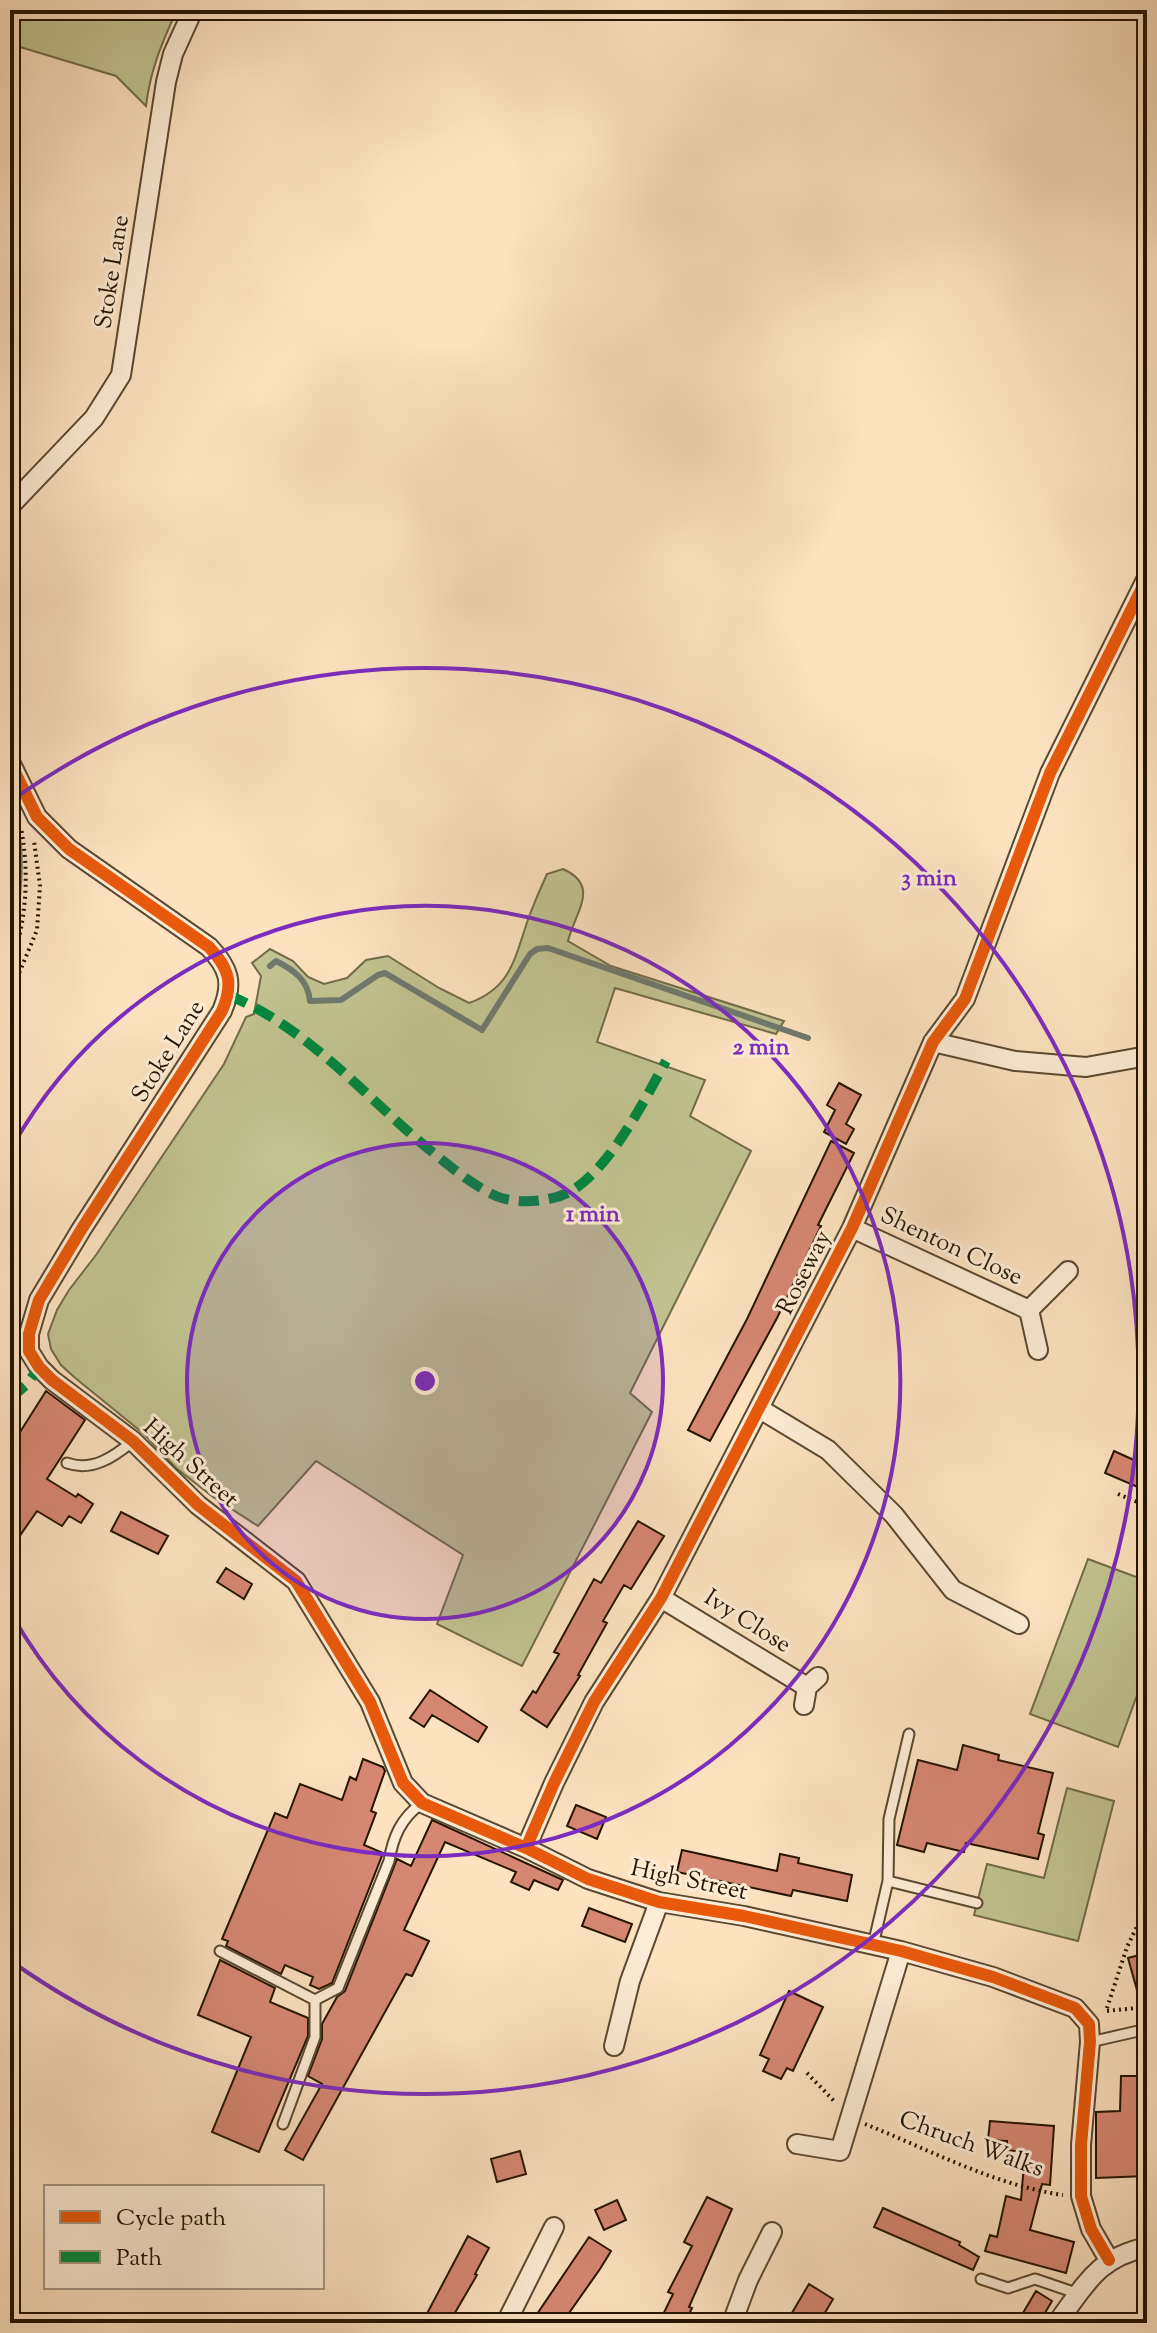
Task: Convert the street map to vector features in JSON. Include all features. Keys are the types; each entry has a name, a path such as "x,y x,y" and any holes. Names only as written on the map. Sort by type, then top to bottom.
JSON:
{"street":[{"name":"Stoke Lane","path":"10,506 94,418 121,375 166,82 173,54 193,10"},
{"name":"Roseway","path":"526,1848 594,1702 661,1598 852,1228 933,1042 965,999 1050,773 1147,578"},
{"name":"Stoke Lane","path":"10,762 37,817 69,849 209,947 224,963 228,995 222,1011 39,1300 29,1334"},
{"path":"933,1042 1015,1061 1086,1067 1147,1056"},
{"name":"Shenton Close","path":"852,1228 1029,1310"},
{"path":"1038,1350 1029,1310 1068,1271"},
{"name":"High Street","path":"29,1334 29,1351 45,1374 133,1441 198,1505 296,1581 370,1702 403,1783 422,1803 588,1879 659,1902 744,1916 901,1951 993,1977 1075,2008 1089,2024 1090,2042 1081,2145 1081,2196 1091,2229 1109,2260"},
{"path":"760,1409 828,1450 894,1515 953,1590 1019,1624"},
{"name":"Ivy Close","path":"661,1598 810,1690"},
{"path":"614,2046 630,1981 659,1902"},
{"path":"797,2144 840,2151 901,1951"},
{"path":"506,2323 554,2227"},
{"path":"732,2323 748,2280 772,2232"},
{"path":"1057,2323 1109,2260 1147,2247"}],"lane":[{"path":"67,1463 77,1466 114,1458 133,1441"},
{"path":"873,1945 888,1881 889,1819 909,1734"},
{"path":"315,2000 338,1988 389,1861 392,1840 408,1813 422,1803"},
{"path":"888,1881 977,1903"},
{"path":"220,1951 315,2000"},
{"path":"283,2124 315,2037 315,2000"},
{"path":"1090,2042 1147,2029"},
{"path":"981,2279 1008,2288 1035,2279 1079,2294"}],"path":[{"path":"10,969 25,915 24,854 19,821"},
{"path":"10,995 37,930 40,886 32,831"},
{"path":"1118,1494 1147,1506"},
{"path":"1147,1906 1127,1947 1106,2011 1147,2007"},
{"path":"807,2073 850,2118"}],"green space":[{"path":"10,10 177,10 157,57 146,106 116,76 10,44"},
{"path":"563,869 581,883 583,892 580,910 568,941 611,966 784,1021 776,1034 615,988 597,1042 705,1080 690,1116 751,1151 630,1393 652,1412 522,1666 437,1624 463,1555 316,1461 258,1526 176,1468 144,1434 74,1377 61,1365 51,1349 48,1334 69,1290 96,1255 224,1064 246,1017 254,1014 261,976 252,963 270,949 293,961 308,977 324,984 347,978 366,960 388,956 469,1003 484,996 504,978 516,956 547,874"},
{"path":"1088,1559 1147,1581 1147,1668 1118,1747 1030,1714"},
{"path":"1067,1788 1114,1801 1078,1941 974,1915 987,1864 1044,1878"}],"water":[{"path":"10,805 20,836 22,874 18,912 10,944"}],"building":[{"path":"839,1083 861,1095 846,1124 854,1129 846,1144 824,1132 835,1110 827,1105"},
{"path":"831,1141 854,1153 777,1318 710,1441 688,1430 747,1319"},
{"path":"46,1391 85,1420 47,1479 93,1504 81,1523 69,1516 62,1526 37,1511 10,1550 10,1448"},
{"path":"1114,1451 1147,1466 1147,1491 1105,1473"},
{"path":"121,1512 168,1536 158,1554 111,1531"},
{"path":"638,1521 664,1536 631,1589 624,1585 603,1621 607,1623 580,1676 547,1727 521,1710 533,1691 536,1693 559,1654 554,1652 594,1579 601,1583"},
{"path":"226,1568 252,1584 244,1599 217,1582"},
{"path":"430,1690 487,1727 478,1742 432,1715 424,1727 410,1718"},
{"path":"963,1745 999,1755 998,1760 1053,1773 1038,1833 1044,1835 1038,1859 966,1843 964,1852 927,1843 924,1852 897,1845 918,1760 957,1770"},
{"path":"363,1759 383,1767 385,1771 371,1811 376,1813 364,1845 383,1853 332,1983 319,1989 310,1985 313,1977 285,1965 281,1974 226,1946 228,1941 222,1939 275,1813 287,1818 300,1784 342,1800 350,1777 356,1780"},
{"path":"576,1805 606,1817 597,1839 567,1826"},
{"path":"432,1820 563,1880 558,1890 534,1880 529,1890 511,1882 516,1872 445,1842 404,1930 429,1941 412,1976 406,1974 303,2160 285,2150 322,2084 308,2076 322,2039 322,2024 337,1997 345,1991 397,1859 411,1866"},
{"path":"682,1850 777,1871 780,1854 799,1858 798,1863 852,1875 847,1901 793,1890 791,1896 677,1872"},
{"path":"589,1908 632,1924 625,1942 582,1926"},
{"path":"1147,1953 1147,2007 1142,2008 1128,1958"},
{"path":"220,1960 275,1988 270,2002 308,2018 308,2036 259,2152 212,2132 251,2037 198,2015"},
{"path":"789,1991 823,2007 793,2071 787,2068 781,2079 763,2071 769,2059 760,2055"},
{"path":"1121,2076 1144,2076 1143,2147 1147,2146 1147,2176 1096,2178 1096,2112 1120,2111"},
{"path":"990,2121 1054,2126 1050,2185 1042,2184 1030,2230 1074,2242 1066,2273 985,2251 990,2235 997,2237 1006,2196 1021,2200 1025,2152 1007,2150 1007,2141 988,2140"},
{"path":"520,2151 526,2174 497,2182 491,2159"},
{"path":"707,2197 732,2209 689,2307 692,2308 685,2323 659,2323 673,2294 668,2292 692,2246 684,2242"},
{"path":"617,2200 626,2220 604,2230 595,2210"},
{"path":"883,2208 960,2242 959,2245 979,2257 973,2270 874,2227"},
{"path":"468,2236 489,2248 477,2275 449,2323 422,2323"},
{"path":"589,2237 611,2251 600,2269 562,2323 531,2323"},
{"path":"809,2284 833,2299 819,2323 786,2323"},
{"path":"1036,2291 1052,2301 1039,2323 1017,2323"}],"waterway":[{"path":"270,966 276,961 294,972 303,981 310,1001 341,1000 385,973 482,1030 530,954 537,949 548,948 808,1038"}],"marked path":[{"path":"228,995 285,1026 310,1045 462,1175 496,1196 514,1201 556,1197 573,1190 587,1179 614,1149 666,1061"},
{"path":"10,1399 27,1384 39,1367"}],"cycle path":[{"path":"526,1848 594,1702 661,1598 852,1228 933,1042 965,999 1050,773 1147,578"},
{"path":"10,762 37,817 69,849 209,947 228,976 228,992 222,1011 39,1300 29,1334 29,1351 39,1367 133,1441 198,1505 296,1581 370,1702 403,1783 422,1803 588,1879 659,1902 744,1916 901,1951 993,1977 1075,2008 1089,2024 1090,2042 1081,2145 1081,2196 1091,2229 1109,2260"}]}
